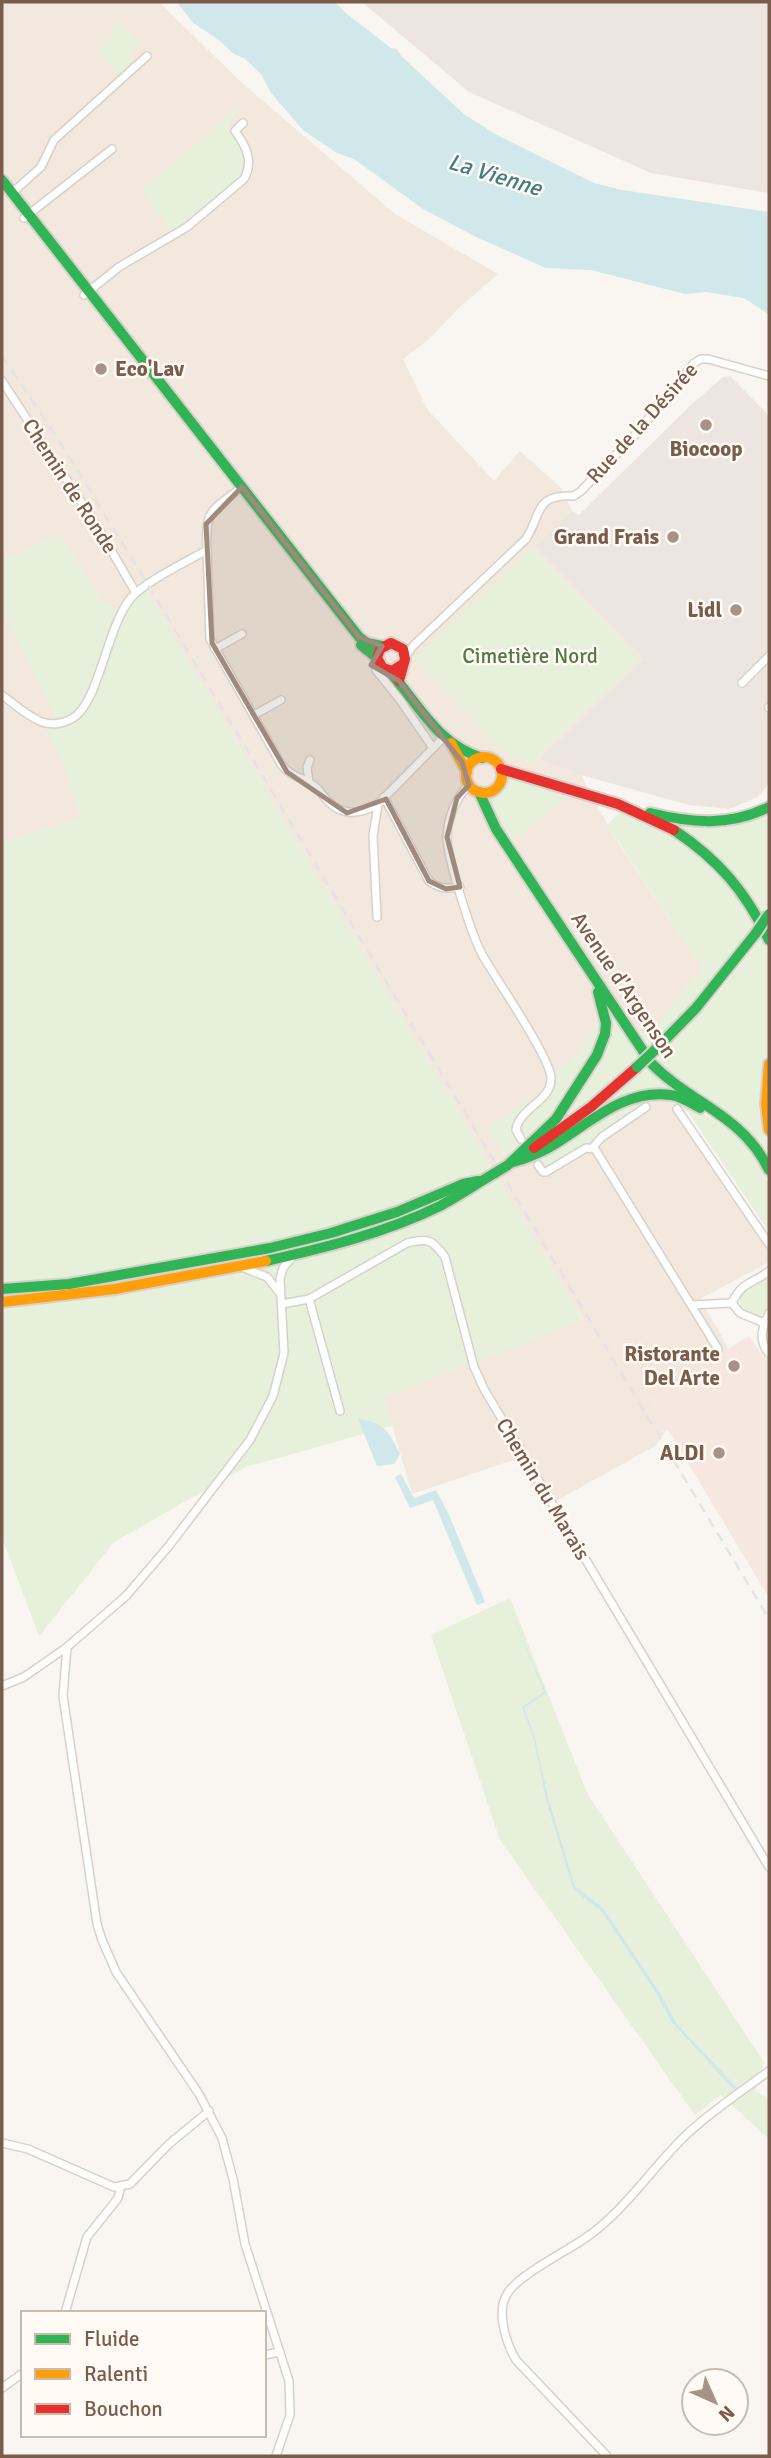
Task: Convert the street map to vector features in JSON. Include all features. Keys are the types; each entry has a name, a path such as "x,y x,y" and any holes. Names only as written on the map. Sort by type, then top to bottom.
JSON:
{"main road":[{"path":"2,180 7,191 355,640 399,681 418,709 448,739 470,754 493,760 500,769 520,777 682,821 710,824 744,819 769,807"},
{"path":"238,487 359,637 367,643 398,645 404,651 399,681"},
{"path":"377,658 382,646"},
{"path":"388,670 396,670 404,661"},
{"path":"448,739 474,789 489,792 497,787 501,778 500,769"},
{"path":"467,772 470,764 482,758"},
{"name":"Avenue d'Argenson","path":"474,789 496,829 656,1069 756,1144 769,1170"},
{"path":"620,805 672,829 712,856 742,889 769,940"},
{"path":"2,1302 86,1294 294,1255 407,1221 460,1196 591,1107 637,1068 696,1008 769,914"},
{"path":"509,1164 555,1120 604,1040 604,1008 583,961"},
{"path":"769,1066 766,1104 769,1130"},
{"path":"509,1164 528,1160 615,1106 645,1093 677,1097 719,1115"},
{"path":"2,1289 69,1284 270,1248 341,1230 397,1212 463,1184 480,1181"}],"street":[{"path":"7,191 41,167 54,140 147,56"},
{"path":"87,293 119,267 187,227 244,179 249,171 249,158 245,145 235,131 243,123"},
{"path":"27,216 112,149"},
{"name":"Rue de la Désirée","path":"404,661 414,645 526,539 535,517 546,501 559,495 574,496 580,491 635,435 694,363 708,359 769,376"},
{"name":"Chemin de Ronde","path":"2,381 90,515 136,593"},
{"path":"238,487 209,515 206,524 209,634 284,769 318,788 335,808 347,813 358,813 378,804 433,748 448,739"},
{"path":"2,695 41,722 62,723 78,714 90,693 115,627 128,603 136,593 206,550"},
{"path":"215,649 242,634"},
{"path":"398,645 414,645"},
{"path":"742,683 769,656"},
{"path":"376,670 433,748"},
{"path":"254,715 282,700"},
{"path":"309,782 307,767 310,760"},
{"path":"474,789 456,800 447,832 449,850 481,953 527,1029 551,1077 548,1090 518,1120 516,1130 521,1139"},
{"path":"384,797 429,881 446,889 460,887"},
{"path":"377,917 373,836 378,804"},
{"path":"593,1148 602,1137 646,1107"},
{"path":"677,1109 769,1244"},
{"path":"538,1165 546,1172 586,1148 593,1148"},
{"path":"593,1148 637,1214 718,1349"},
{"name":"Chemin du Marais","path":"282,1304 309,1298 407,1243 425,1239 436,1245 445,1258 474,1367 484,1389 769,1867"},
{"path":"2,1686 24,1677 67,1647 126,1596 168,1547 250,1440 273,1396 284,1353 280,1293 282,1272 294,1255"},
{"path":"240,1267 267,1277 280,1293"},
{"path":"732,1303 737,1292 746,1283 769,1271"},
{"path":"309,1298 340,1411"},
{"path":"691,1305 732,1303"},
{"path":"732,1303 740,1313 767,1321"},
{"path":"769,1313 762,1339 769,1354"},
{"path":"67,1647 62,1683 64,1707 93,1904 102,1940 116,1972 209,2111 229,2158 245,2244 289,2381 291,2397 288,2425 276,2456"},
{"path":"607,2456 516,2360 510,2350 502,2317 506,2295 519,2281 603,2224 685,2136 769,2071"},
{"path":"2,2143 28,2149 114,2188 130,2184 169,2144 209,2111"},
{"path":"66,2311 87,2237 118,2198 121,2186"},
{"path":"266,2355 280,2352"},
{"path":"2,2388 21,2374"}],"highlighted area":[{"path":"242,487 359,637 382,646 371,665 399,681 462,762 469,785 457,798 447,837 460,887 446,889 429,881 386,799 347,813 287,772 212,643 206,524"}],"shaded area":[{"path":"2,2 159,2 241,82 395,214 498,274 462,305 429,339 403,359 427,409 494,481 520,451 561,488 572,511 536,546 644,659 539,759 581,775 613,835 703,969 667,1011 663,1020 642,1034 651,1047 675,1114 769,1251 769,1262 700,1299 729,1349 649,1398 668,1428 655,1446 545,1507 516,1459 412,1494 384,1397 583,1319 133,603 126,614 102,602 60,535 2,560"},
{"path":"362,2 769,2 769,193 651,173 469,92"},
{"path":"730,376 769,416 769,784 757,797 729,809 689,805 581,775 539,759 644,659 535,546 572,511 579,515 692,404 723,377"},
{"path":"2,608 56,717 68,776 81,818 2,843"},
{"path":"749,1336 769,1362 769,1598 649,1398"}],"green space":[{"path":"120,23 142,43 131,50 129,57 132,64 120,75 96,51 114,34 110,28"},
{"path":"241,105 228,126 245,160 242,174 195,216 171,232 142,190"},
{"path":"60,535 102,602 126,614 146,590 583,1320 385,1397 392,1426 246,1467 114,1542 39,1636 2,1538 2,843 81,818 68,776 48,731 56,717 2,608 2,560"},
{"name":"Cimetière Nord","path":"532,547 640,659 530,764 505,753 415,659"},
{"path":"510,779 615,808 664,828 714,862 757,919 756,926 707,988 651,1047 641,1034 663,1020 667,1011 703,969 607,825 619,813 569,796 513,840 497,818 491,802 503,791"},
{"path":"769,810 769,904 761,915 750,896 672,826 674,821 704,826"},
{"path":"761,936 769,948 769,1046 761,1098 769,1154 750,1131 673,1079 656,1062 659,1059 657,1056 725,984"},
{"path":"587,989 601,1007 603,1022 597,1048 556,1114 527,1142 523,1131 524,1123 551,1094 556,1072 584,1045 595,1027 597,1009"},
{"path":"609,1012 640,1057 586,1104 542,1137 591,1069"},
{"path":"647,1066 674,1091 660,1089 556,1141"},
{"path":"538,1092 514,1121 513,1127 520,1146 503,1156 488,1129"},
{"path":"642,1099 678,1101 704,1114 746,1144 761,1164 766,1176 770,1194 769,1232 688,1112 661,1101 640,1108 548,1167 538,1159 607,1115"},
{"path":"769,1276 769,1307 759,1316 747,1314 740,1305 742,1294"},
{"path":"510,1598 588,1795 764,2062 755,2091 769,2098 769,2139 721,2095 695,2115 500,1840 431,1635"}],"water":[{"name":"La Vienne","path":"177,2 335,2 391,48 397,49 401,56 464,114 495,134 594,183 622,190 769,212 769,315 744,298 706,292 685,294 591,270 546,268 476,237 423,209 354,159 337,153 303,130 271,93 261,74 244,58 234,54 192,22"},
{"path":"358,1419 374,1423 389,1433 400,1454 394,1464 377,1466"},
{"path":"401,1474 414,1498 436,1490 485,1602 477,1605 433,1500 410,1508 395,1477"},
{"path":"506,1601 546,1693 524,1708 535,1738 548,1798 575,1886 604,1909 660,1993 677,2024 738,2089 737,2093 671,2021 654,1990 601,1911 573,1889 546,1799 534,1739 522,1707 544,1692"}],"railway":[{"path":"2,356 62,445 136,565 769,1619"}],"traffic: fast":[{"path":"2,180 359,637 367,643 382,646"},
{"path":"361,645 377,658"},
{"path":"388,670 440,732 466,752 482,758"},
{"path":"479,792 496,829 651,1063 666,1077 731,1123 758,1151 769,1170"},
{"path":"650,813 710,821 739,818 769,807"},
{"path":"674,830 705,853 730,878 769,940"},
{"path":"756,933 769,914"},
{"path":"656,1049 696,1008 756,933"},
{"path":"510,1163 556,1119 597,1055 606,1023 598,992"},
{"path":"637,1067 656,1049"},
{"path":"510,1163 545,1150 607,1110 637,1097 654,1094 675,1096 700,1108"},
{"path":"495,1173 508,1165"},
{"path":"266,1261 332,1245 419,1216 495,1173"},
{"path":"2,1289 69,1284 270,1248 331,1233 397,1212 463,1184 478,1181"}],"traffic: slow":[{"path":"451,743 467,772"},
{"path":"484,757 496,763 502,775 496,787 484,793 472,787 466,775 472,763 484,757"},
{"path":"769,1064 766,1104 769,1130"},
{"path":"2,1302 115,1289 266,1261"}],"traffic: jam":[{"path":"399,681 405,659 403,649 391,643 380,649 377,658 383,668 392,671 403,664"},
{"path":"501,769 618,804 674,830"},
{"path":"534,1148 591,1107 637,1067"}],"place":[{"name":"Eco'Lav","path":"101,369"},
{"name":"Biocoop","path":"706,425"},
{"name":"Grand Frais","path":"673,537"},
{"name":"Lidl","path":"736,610"},
{"name":"Ristorante Del Arte","path":"734,1366"},
{"name":"ALDI","path":"719,1453"}]}
